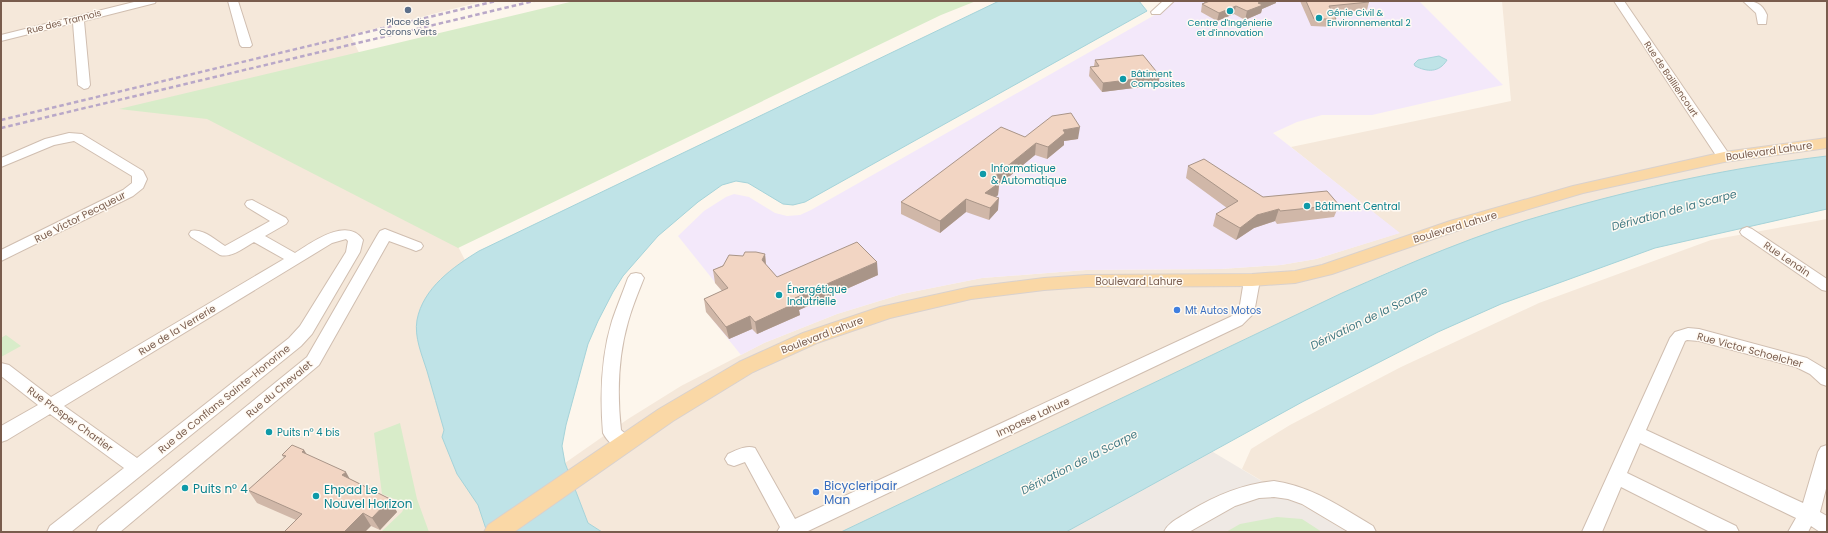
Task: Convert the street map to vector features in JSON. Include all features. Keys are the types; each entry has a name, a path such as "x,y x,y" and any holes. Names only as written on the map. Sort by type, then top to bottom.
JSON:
{"main road":[{"name":"Boulevard Lahure","path":"496,532 666,415 762,359 842,326 904,307 986,290 1044,284 1087,281 1252,280 1295,277 1326,270 1456,225 1485,218 1543,199 1724,157 1827,143"}],"street":[{"name":"Rue des Trannois","path":"1,38 151,1"},
{"path":"232,1 246,44"},
{"path":"1156,12 1169,1"},
{"name":"Rue de Bailliencourt","path":"1619,1 1724,157"},
{"path":"1748,1 1760,11 1763,17 1762,22"},
{"path":"78,19 84,85"},
{"name":"Rue Victor Pecqueur","path":"1,163 69,136 77,137 140,177 140,182 136,188 128,193 1,256"},
{"path":"196,234 225,252 281,221 252,204"},
{"name":"Rue Lenain","path":"1747,232 1827,286"},
{"name":"Rue du Chevalet","path":"106,532 313,361 385,234 416,246"},
{"name":"Rue de la Verrerie","path":"1,435 334,237 348,235 355,238"},
{"path":"254,236 294,260"},
{"name":"Rue de Conflans Sainte-Honorine","path":"57,532 295,342 306,330 353,252 356,244 355,238"},
{"path":"624,443 612,433 609,403 614,351 620,321 636,278"},
{"name":"Impasse Lahure","path":"789,531 1236,321 1246,313 1252,280"},
{"name":"Rue Victor Schoelcher","path":"1592,532 1678,338 1685,334 1699,335 1800,362 1816,370 1827,380"},
{"name":"Rue Prosper Chartier","path":"3,369 50,406 138,468"},
{"path":"1635,433 1809,515 1827,526"},
{"path":"1798,532 1799,528 1809,515 1827,452"},
{"path":"734,459 749,453 789,531"},
{"path":"1616,476 1729,532"},
{"path":"1174,532 1214,508 1240,496 1259,491 1276,490 1286,491 1308,499 1366,532"}],"shaded area":[{"path":"1,1 484,1 350,35 468,266 518,532 1,532"},
{"path":"1170,1 1419,1 1503,85 1372,115 1322,115 1297,122 1273,133 1400,233 1316,259 1281,265 1221,269 1086,270 982,278 902,294 837,314 764,343 741,355 712,319 730,301 678,236 704,211 726,197 734,194 749,197 775,213 787,216 800,215 1160,12"},
{"path":"1502,1 1827,1 1827,156 1773,163 1709,175 1636,191 1551,213 1483,236 1393,270 841,532 602,532 588,523 565,463 628,419 681,386 764,343 837,314 902,294 982,278 1086,270 1221,269 1281,265 1316,259 1399,233 1291,147 1511,101"},
{"path":"1827,219 1827,532 1347,532 1242,469 1251,449 1290,425 1401,367 1539,303 1711,240"},
{"path":"1136,406 1347,532 848,532"}],"green space":[{"path":"574,1 976,1 941,15 458,248 207,119 119,109"},
{"path":"6,335 21,346 1,357 1,338"},
{"path":"400,423 417,499 429,532 381,532 402,512 406,504 382,494 374,433"},
{"path":"1277,517 1302,519 1322,532 1226,532 1240,524"}],"water":[{"path":"999,1 1139,1 1147,11 805,202 793,205 783,204 748,183 736,181 722,185 698,202 658,236 623,276 598,321 588,344 566,425 562,446 565,463 588,523 602,532 487,532 478,505 457,474 442,437 444,430 418,339 416,326 420,309 432,288 450,271 479,251"},
{"path":"1439,56 1447,60 1437,69 1428,70 1415,66 1414,64 1418,60"},
{"name":"Dérivation de la Scarpe","path":"1827,156 1827,209 1655,248 1501,304 1438,332 1304,401 1066,532 841,532 1342,293 1471,239 1551,213 1653,186 1757,166"}],"building":[{"path":"1210,1 1263,1 1258,3 1263,5 1247,11 1236,6 1219,13 1202,4"},
{"path":"1306,1 1369,2 1329,6 1336,19 1314,19"},
{"path":"1143,55 1160,76 1103,83 1090,67 1099,66 1095,60"},
{"name":"Informatique & Automatique","path":"1071,113 1080,127 1063,130 1065,133 1048,147 1036,143 994,177 999,183 985,193 999,198 990,208 966,199 940,221 901,202 1001,127 1025,137 1052,116"},
{"path":"1204,159 1263,197 1327,191 1339,205 1280,211 1279,209 1257,215 1240,228 1216,214 1238,201 1188,166"},
{"name":"Énergétique Indutrielle","path":"857,242 877,262 795,298 798,302 755,322 750,316 726,327 704,299 728,288 713,270 723,266 729,255 743,256 745,252 765,254 762,260 777,277"},
{"name":"Ehpad Le Nouvel Horizon","path":"292,445 304,450 302,452 346,472 342,475 390,499 372,518 363,513 344,532 284,532 302,514 248,490 286,456 282,455"}],"railway":[{"path":"1,120 496,1"},
{"path":"1,128 534,1"}],"place":[{"name":"Place des Corons Verts","path":"408,10"},
{"name":"Centre d'Ingénierie et d'innovation","path":"1230,11"},
{"name":"Génie Civil & Environnemental 2","path":"1319,18"},
{"name":"Bâtiment Composites","path":"1123,79"},
{"name":"Informatique & Automatique","path":"983,174"},
{"name":"Bâtiment Central","path":"1307,206"},
{"name":"Énergétique Indutrielle","path":"779,295"},
{"name":"Mt Autos Motos","path":"1177,310"},
{"name":"Puits n° 4 bis","path":"269,432"},
{"name":"Puits n° 4","path":"185,488"},
{"name":"Bicycleripair Man","path":"816,492"},
{"name":"Ehpad Le Nouvel Horizon","path":"316,496"}]}
